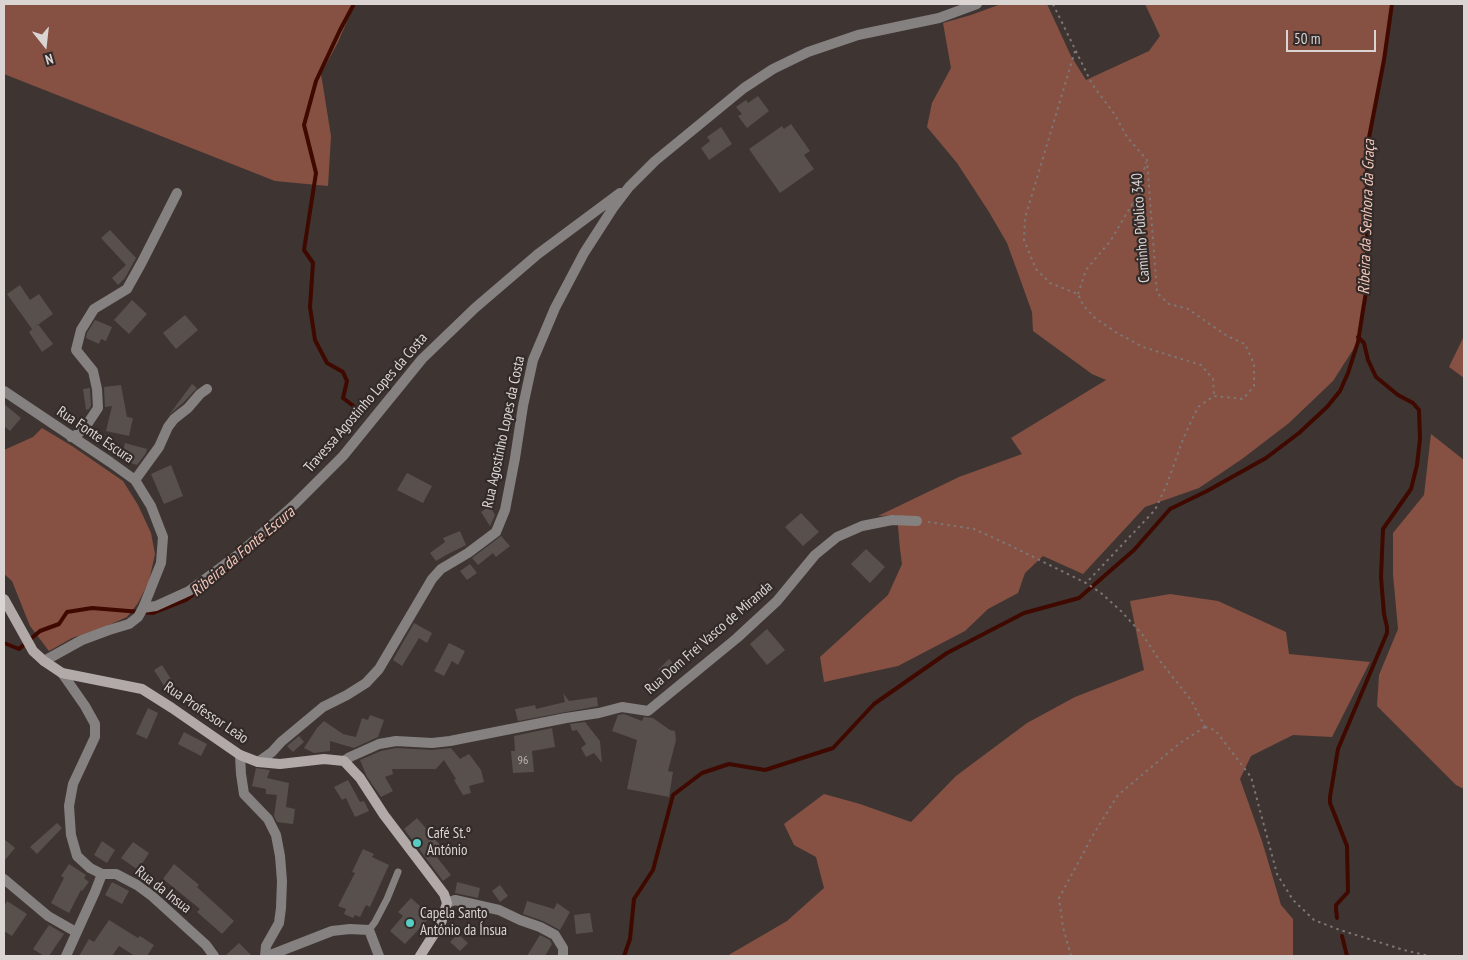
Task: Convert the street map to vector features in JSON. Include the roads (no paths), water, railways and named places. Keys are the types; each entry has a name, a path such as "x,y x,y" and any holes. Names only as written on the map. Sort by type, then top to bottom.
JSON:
{"street":[{"name":"Rua Agostinho Lopes da Costa","path":"258,762 323,707 366,683 379,669 436,574 496,532 505,510 533,360 554,308 584,253 629,187 655,161 744,88 773,68 808,52 858,35 939,18 977,4"},
{"name":"Travessa Agostinho Lopes da Costa","path":"140,612 189,591 239,554 295,504 344,456 422,359 475,308 538,254 629,187"},
{"path":"71,437 78,434 98,408 97,390 92,370 76,350 81,330 94,309 126,289 177,193"},
{"path":"135,480 159,447 168,427 174,419 207,389"},
{"name":"Rua Fonte Escura","path":"4,392 135,480 151,506 162,537 162,563 140,612"},
{"name":"Rua Dom Frei Vasco de Miranda","path":"344,761 379,744 450,741 622,707 648,711 750,626 777,601 815,555 837,537 862,526 892,520 917,521"},
{"name":"Rua Professor Leão","path":"4,599 33,651 62,673 142,688 240,755 258,762 280,764 324,759 344,761"},
{"path":"44,661 82,640 129,624 140,612"},
{"name":"Rua da Insua","path":"62,673 95,724 95,737 73,784 69,806 70,835 77,856 90,868 102,874 116,874 137,885 152,896 206,945 214,956"},
{"path":"240,755 244,794 268,819 276,835 280,856 282,881 281,908 279,923 266,946 267,956 332,931 350,929 369,930 379,956"},
{"path":"344,761 360,778 384,815 444,894 447,903 441,923 420,956"},
{"path":"66,956 102,874"},
{"path":"4,879 48,916 76,932"},
{"path":"447,903 455,900 499,910 540,927 555,935 563,948 563,956"}],"lane":[{"path":"369,930 387,899 398,872"}],"waterway":[{"name":"Ribeira da Fonte Escura","path":"354,4 316,81 304,125 316,173 304,250 313,263 310,307 315,340 327,363 343,372 347,381 343,398 360,411"},
{"path":"624,956 630,939 634,899 653,870 673,795 702,773 729,764 765,770 833,748 874,704 947,653 1024,613 1079,598 1134,550 1170,509 1266,458 1299,433 1327,407 1340,391 1358,342 1367,286 1367,148 1384,60 1392,4"},
{"name":"Ribeira da Senhora da Graça","path":"1337,918 1336,905 1348,892 1347,846 1330,803 1338,749 1387,633 1381,577 1383,529 1411,489 1417,465 1420,439 1419,410 1413,403 1398,395 1376,377 1368,360 1364,343 1358,337"},
{"name":"Ribeira da Fonte Escura","path":"4,643 19,649 40,631 59,624 67,612 92,608 153,613 186,600 231,567 288,517"},
{"name":"Ribeira da Senhora da Graça","path":"1342,936 1347,956"}],"place":[{"name":"Café St.º António","path":"417,843"},
{"name":"Capela Santo António da Ínsua","path":"410,923"}]}
